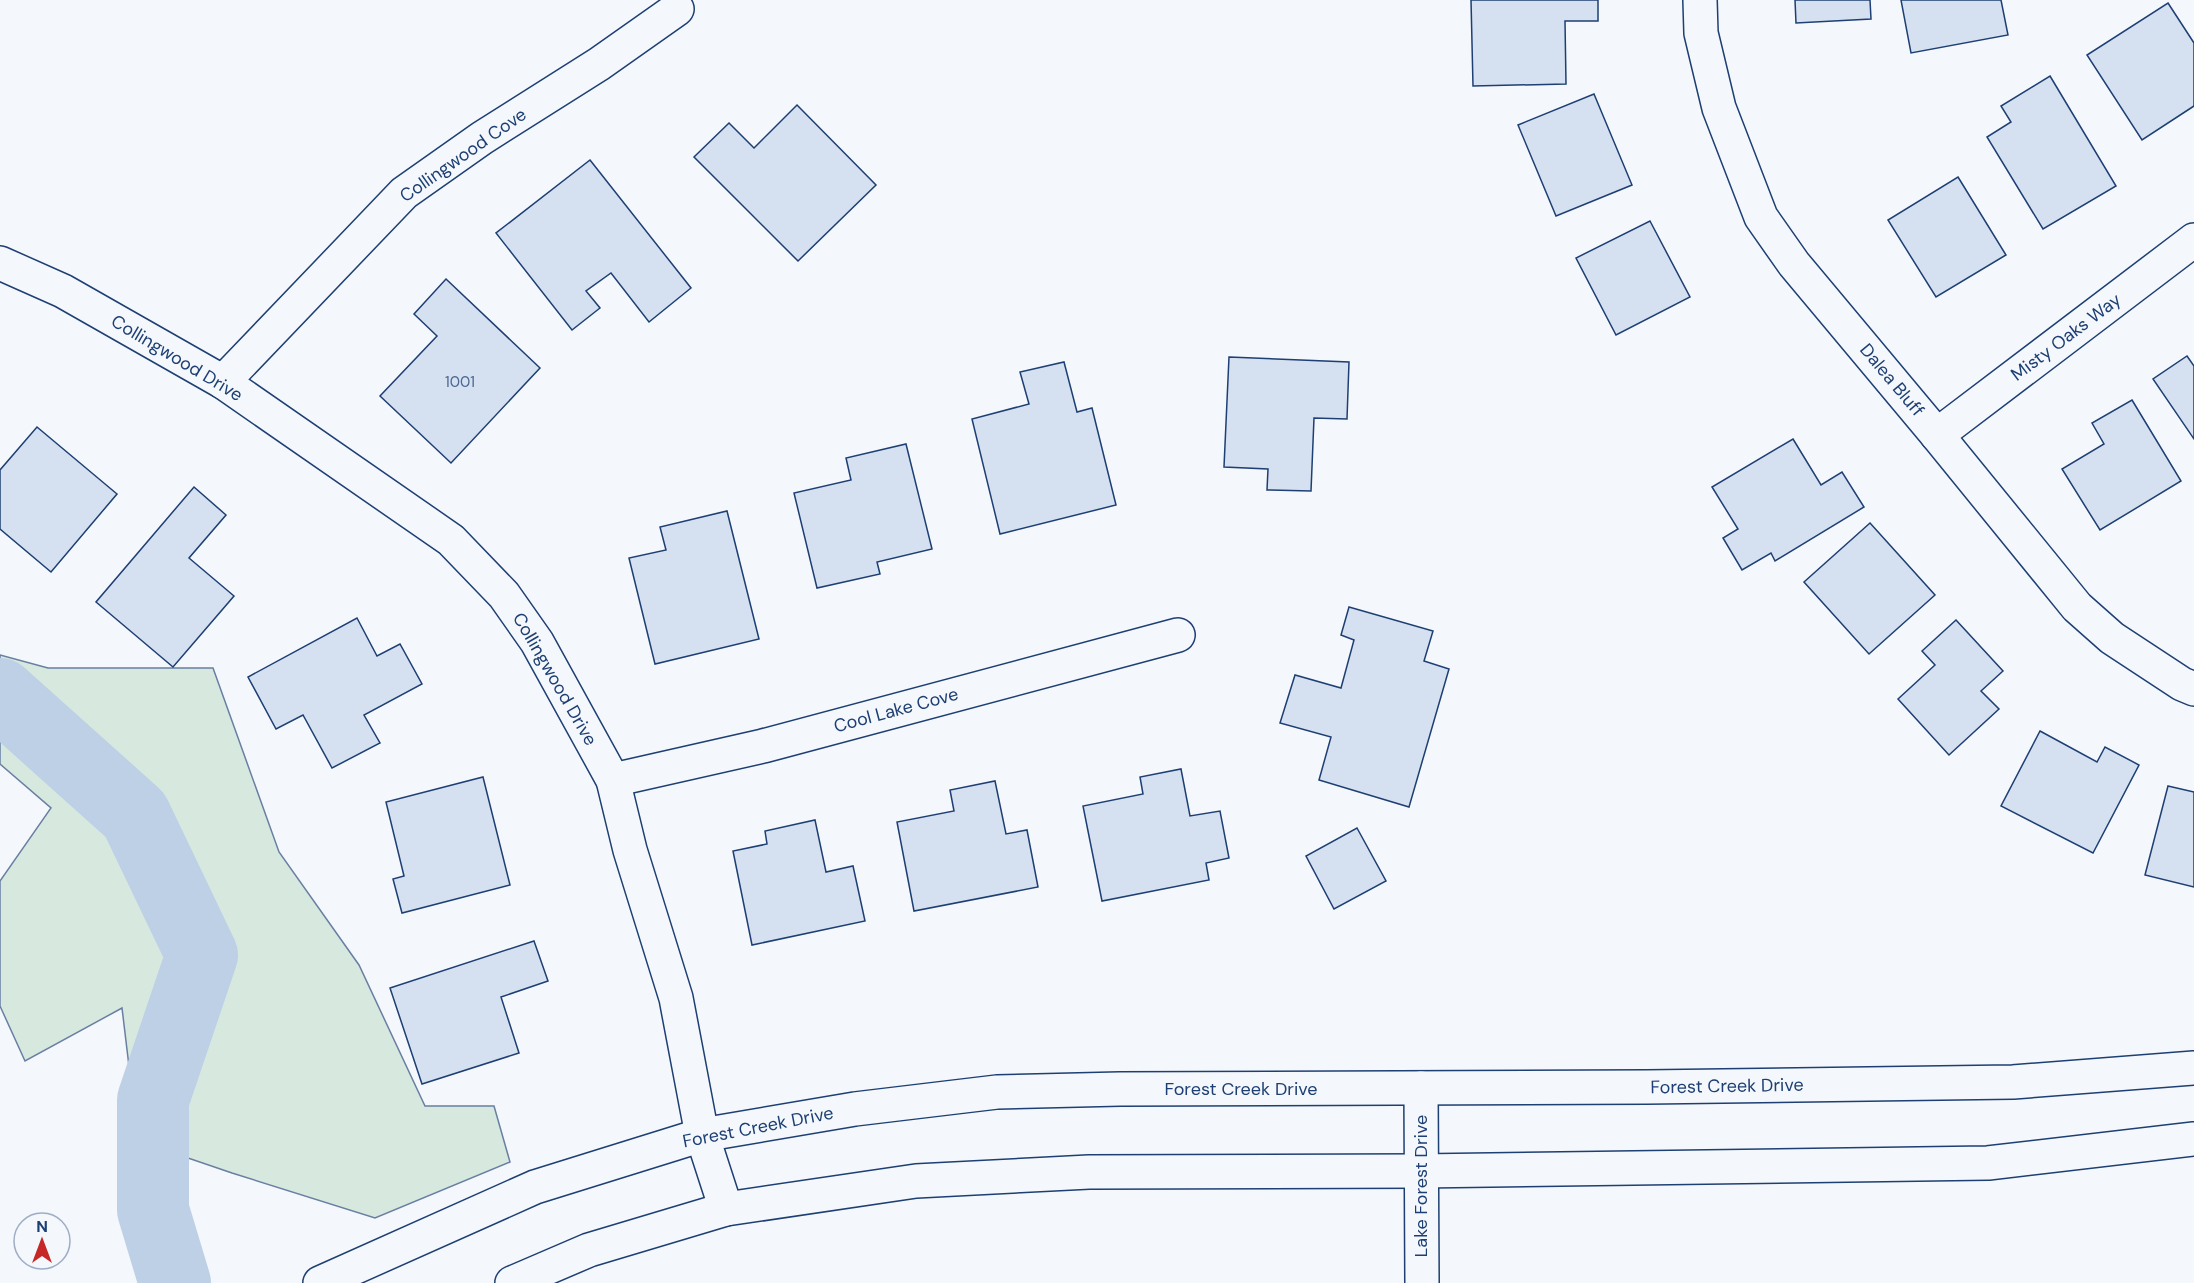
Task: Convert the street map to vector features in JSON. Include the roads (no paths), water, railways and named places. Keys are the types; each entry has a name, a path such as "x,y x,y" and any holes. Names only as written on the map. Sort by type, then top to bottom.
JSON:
{"street":[{"name":"Dalea Bluff","path":"1700,0 1701,33 1719,108 1761,217 1794,264 2077,607 2112,638 2182,684 2194,689"},
{"name":"Collingwood Cove","path":"223,382 404,193 482,138 599,64 676,9"},
{"name":"Misty Oaks Way","path":"1937,435 2194,240"},
{"name":"Collingwood Drive","path":"0,263 63,291 223,382 451,540 504,595 537,642 613,780 630,850 676,998 702,1135 726,1209"},
{"name":"Cool Lake Cove","path":"613,780 763,746 1178,635"},
{"name":"Forest Creek Drive","path":"320,1283 535,1187 702,1135 855,1108 997,1092 2013,1082 2194,1068"},
{"name":"Lake Forest Drive","path":"1421,1088 1422,1283"},
{"path":"513,1283 588,1250 726,1209 916,1181 1089,1172 1420,1171 1988,1163 2194,1139"}],"waterway":[{"path":"0,694 135,815 202,955 153,1100 153,1210 175,1283"}]}
